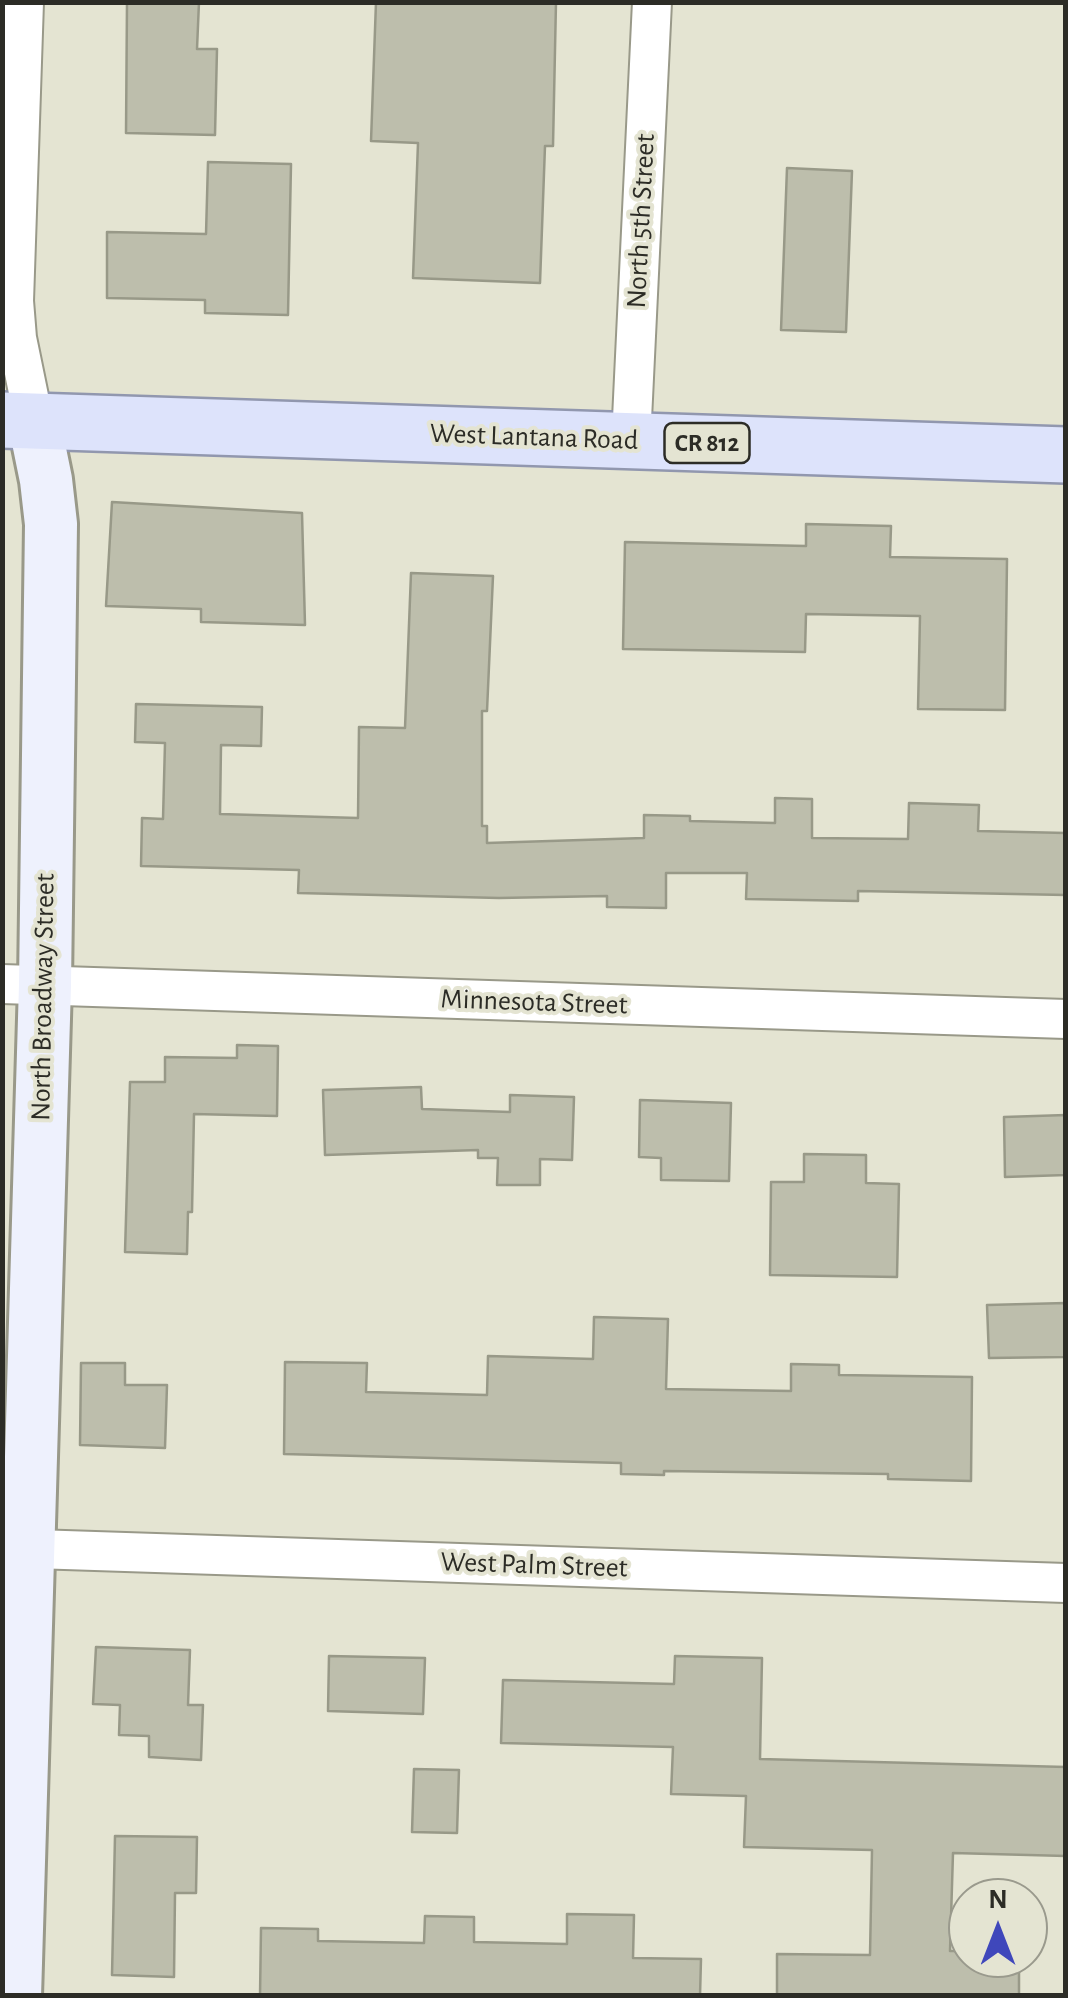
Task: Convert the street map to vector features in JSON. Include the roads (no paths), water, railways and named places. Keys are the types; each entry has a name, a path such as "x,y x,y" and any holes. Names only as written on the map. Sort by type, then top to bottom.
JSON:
{"main road":[{"name":"West Lantana Road","path":"18,420 1066,454"}],"street":[{"name":"North Broadway Street","path":"14,1996 15,1548 24,984 51,524 46,480 18,420 14,301 24,2"},
{"name":"North 5th Street","path":"631,440 652,2"},
{"name":"Minnesota Street","path":"24,984 1066,1019"},
{"name":"West Palm Street","path":"15,1548 1066,1583"}]}
